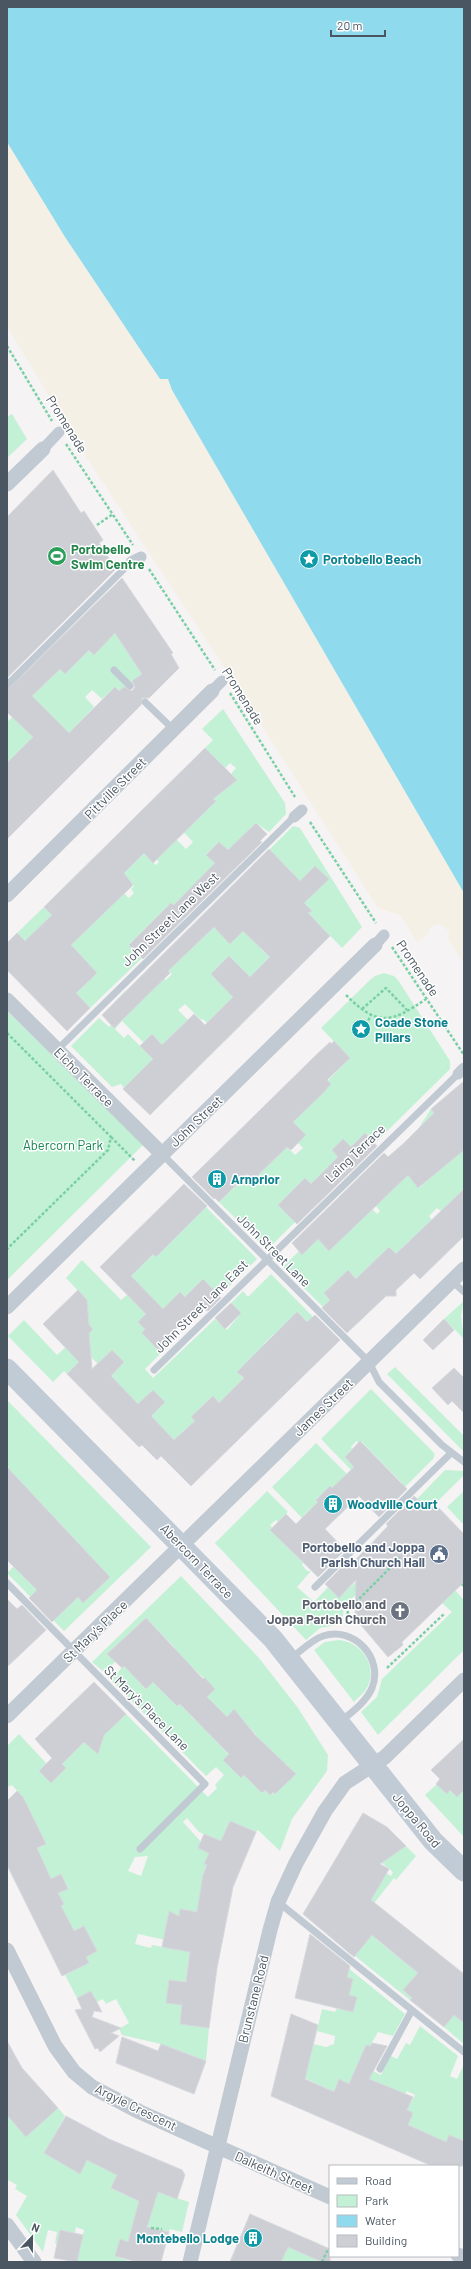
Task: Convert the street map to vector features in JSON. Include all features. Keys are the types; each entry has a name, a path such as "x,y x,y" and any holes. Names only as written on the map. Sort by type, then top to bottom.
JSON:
{"main road":[{"name":"Abercorn Terrace","path":"7,1369 273,1639 372,1766"},
{"name":"Joppa Road","path":"372,1766 433,1841 464,1872"}],"street":[{"path":"7,484 58,432"},
{"name":"Pittville Street","path":"7,895 217,686"},
{"name":"John Street Lane West","path":"294,817 302,810"},
{"name":"John Street","path":"7,1306 144,1170 336,985 380,940"},
{"name":"Elcho Terrace","path":"7,1000 162,1154"},
{"name":"James Street","path":"182,1545 464,1269"},
{"name":"St Mary's Place","path":"7,1716 182,1545"},
{"name":"Brunstane Road","path":"190,2262 278,1902 311,1834 349,1779 385,1757 464,1680"},
{"name":"Argyle Crescent","path":"7,1950 55,2046 74,2072 103,2094 218,2146"},
{"name":"Dalkeith Street","path":"218,2146 329,2197"},
{"path":"7,2225 34,2262"}],"lane":[{"path":"7,685 136,560"},
{"path":"114,670 130,686"},
{"path":"145,702 173,729"},
{"name":"John Street Lane West","path":"57,1050 294,817"},
{"name":"Laing Terrace","path":"266,1259 461,1071"},
{"name":"John Street Lane","path":"162,1154 369,1362 379,1382 451,1453 464,1462"},
{"name":"John Street Lane East","path":"154,1370 266,1259"},
{"path":"452,1281 464,1292"},
{"path":"314,1587 451,1453"},
{"name":"St Mary's Place Lane","path":"7,1583 205,1784 140,1849"},
{"path":"290,1659 319,1638 331,1634 344,1635 356,1640 365,1648 372,1658 375,1671 374,1683 369,1695 339,1723"},
{"path":"278,1902 464,2052"},
{"path":"380,2069 412,2010"}],"path":[{"name":"Promenade","path":"7,346 58,432 114,514 136,560 217,686 302,810 380,940 426,999 464,1055"},
{"path":"98,525 114,514"},
{"path":"336,985 362,1010 371,1015 385,1019 407,1010 426,999"},
{"path":"362,1010 386,988 407,1010"},
{"path":"366,1026 371,1015"},
{"path":"7,1033 144,1170"},
{"path":"7,1249 108,1150 111,1137"},
{"path":"344,1635 348,1610 400,1558"},
{"path":"375,1671 382,1672 444,1613"},
{"path":"151,2228 162,2229"},
{"path":"322,2262 328,2249"}],"green space":[{"path":"12,414 27,439 7,458 7,417"},
{"path":"114,631 126,650 129,649 142,674 122,693 115,687 102,699 92,690 85,697 94,707 67,735 66,730 49,713 30,733 33,737 25,745 44,764 7,763 7,722 27,703 13,689 44,685 60,669 65,674 89,650 94,655"},
{"path":"223,709 285,803 286,814 269,832 256,823 249,829 252,832 228,850 219,842 206,854 215,863 184,916 171,903 144,930 156,943 150,950 137,937 129,944 142,958 90,1008 76,993 97,973 46,921 38,929 31,947 17,933 44,907 63,927 114,883 129,898 134,893 131,889 134,886 125,874 122,874 144,853 156,865 159,862 157,860 170,833 186,849 193,842 175,823 190,819 194,823 201,816 197,813 215,801 206,791 211,790 218,796 236,768 230,763 225,768 205,748 213,740 202,729"},
{"path":"293,826 300,828 362,927 342,948 308,913 311,910 304,903 328,879 315,866 298,883 290,870 269,850"},
{"path":"210,908 238,936 250,924 261,949 272,959 250,977 211,974 228,991 236,995 223,1007 241,1025 225,1041 203,1019 201,1020 185,1004 178,1010 192,1024 169,1052 152,1034 168,1067 122,1021 115,1029 124,1038 128,1034 153,1059 124,1088 121,1084 112,1087 71,1046 99,1018 109,1027 119,1018 109,1008 125,991 138,1004 162,981 149,968 151,966 166,980 172,974 157,960 176,942 187,953 214,927 219,932"},
{"path":"384,973 394,976 398,980 450,1061 450,1069 375,1143 365,1133 351,1147 343,1139 332,1150 340,1158 318,1177 325,1183 320,1193 305,1178 278,1205 295,1222 267,1250 219,1202 240,1182 225,1167 233,1160 253,1180 281,1153 268,1140 274,1134 295,1155 303,1148 298,1143 306,1135 290,1119 350,1058 321,1028 370,980 375,976"},
{"name":"Abercorn Park","path":"7,1011 143,1145 7,1280"},
{"path":"431,1109 448,1127 464,1153 464,1189 441,1211 437,1208 429,1216 432,1220 396,1254 389,1247 363,1286 348,1270 324,1293 330,1300 323,1307 283,1267 299,1251 302,1255 318,1239 329,1251 372,1209 377,1214 380,1211 376,1206 415,1168 415,1184 419,1188 447,1164 418,1129"},
{"path":"206,1207 257,1259 219,1296 203,1279 185,1297 180,1292 160,1312 131,1276 144,1263 125,1243"},
{"path":"82,1260 121,1300 127,1295 146,1314 138,1322 145,1329 142,1333 161,1353 145,1369 153,1378 215,1319 227,1330 241,1313 231,1303 243,1291 248,1297 271,1274 317,1321 311,1327 297,1312 281,1328 294,1343 289,1348 274,1334 264,1344 268,1347 264,1351 274,1360 269,1365 257,1352 237,1372 249,1384 241,1392 235,1387 226,1396 231,1402 224,1408 213,1396 199,1409 209,1420 214,1415 216,1416 205,1427 227,1449 216,1461 192,1437 196,1433 189,1426 180,1435 186,1441 180,1447 149,1415 151,1413 153,1414 165,1402 153,1390 141,1402 143,1404 141,1406 128,1394 108,1415 99,1406 120,1386 108,1374 110,1372 113,1374 124,1362 112,1350 101,1361 102,1364 100,1366 88,1354 67,1374 64,1371 53,1382 8,1336 24,1320 57,1355 80,1334 84,1338 93,1329 89,1325 87,1300 66,1278"},
{"path":"464,1301 461,1316 464,1339 444,1319"},
{"path":"395,1367 464,1436 464,1452 387,1374"},
{"path":"371,1389 435,1454 433,1459 377,1515 402,1483 361,1441 359,1443 356,1441 351,1447 352,1449 345,1457 355,1468 352,1471 321,1439"},
{"path":"7,1400 151,1547 64,1631 7,1573 19,1561 13,1555 7,1560 7,1531 45,1507 7,1469 9,1467 7,1465","holes":["57,1520 110,1577 83,1602 78,1597 60,1614 51,1568 30,1545"]},
{"path":"316,1443 347,1474 332,1488 330,1486 316,1499 318,1502 304,1515 307,1519 305,1521 272,1487"},
{"path":"445,1470 464,1471 464,1475 429,1510 417,1499"},
{"path":"267,1491 288,1512 278,1522 276,1520 270,1525 272,1527 270,1530 303,1563 302,1565 307,1571 311,1571 297,1587 314,1602 328,1587 339,1598 400,1539 380,1572 344,1606 342,1624 320,1628 306,1640 215,1543"},
{"path":"464,1491 464,1525 447,1507"},
{"path":"181,1576 259,1658 298,1708 328,1755 327,1771 292,1819 280,1851 258,1830 256,1832 230,1821 221,1842 199,1832 187,1818 183,1822 211,1853 204,1864 207,1865 203,1875 232,1888 197,1912 180,1909 179,1916 169,1911 167,1920 219,1954 188,1964 185,1987 179,1981 169,1980 166,2003 176,2004 183,2001 180,2024 209,2028 206,2061 161,2044 122,2035 119,2029 129,2023 116,1999 106,2004 103,1999 90,2005 88,2002 95,1998 91,1991 77,1998 65,1975 89,1963 86,1957 97,1951 84,1926 74,1931 34,1919 63,1904 58,1893 68,1888 61,1874 51,1879 45,1867 15,1882 12,1874 37,1849 46,1844 39,1830 7,1820 29,1809 23,1797 12,1785 7,1787 7,1746 19,1734 46,1763 39,1771 51,1783 66,1768 58,1760 112,1710 121,1719 126,1714 208,1797 217,1788 215,1785 224,1775 216,1767 206,1776 110,1679 124,1666 131,1673 140,1665 147,1673 138,1681 145,1689 153,1682 175,1698 172,1701 177,1706 180,1704 195,1720 213,1703 207,1697 215,1689 189,1664 162,1661 175,1648 146,1618 108,1653 115,1662 104,1672 92,1662","holes":["234,1710 257,1736 246,1746 284,1765 286,1764 296,1774 270,1795 251,1768 241,1778 234,1771 231,1757 209,1734","148,1856 141,1876 128,1871 135,1857","138,1934 175,1942 174,1949 152,1945 151,1948 135,1944"]},
{"path":"454,1589 464,1600 464,1650 378,1735 361,1712 377,1697 382,1679 452,1612 442,1603"},
{"path":"339,1640 348,1642 362,1651 370,1666 371,1674 369,1683 365,1691 354,1702 314,1650 325,1642"},
{"path":"437,1784 447,1794 450,1790 464,1790 464,1837 425,1795"},
{"path":"406,1846 416,1856 396,1880 394,1878 341,1945 364,1905 386,1873 391,1876 393,1872 376,1858"},
{"path":"363,1932 380,1934 376,1939 418,1973 404,1990 412,1998 410,2000 355,1956"},
{"path":"337,1959 405,2014 393,2036 378,2032 370,2046 366,2045 355,2072 369,2078 373,2071 381,2075 391,2056 397,2059 406,2043 410,2045 420,2026 458,2056 450,2076 457,2079 464,2064 464,2140 462,2139 458,2148 452,2146 456,2138 449,2135 445,2143 418,2159 429,2134 408,2125 413,2113 407,2110 415,2095 407,2091 399,2106 329,2120 346,2082 339,2079 334,2092 279,2063 280,2060 308,2066 313,2044 326,2047 334,2044 335,2036 317,2031 322,2009 335,2012 337,2008 353,2012 356,1997 331,1991 350,1991 353,1979 347,1977"},
{"path":"464,2002 464,2044 444,2027"},
{"path":"58,2108 65,2116 44,2153 80,2173 96,2146 117,2175 111,2188 125,2195 132,2181 152,2211 158,2192 189,2202 182,2232 170,2229 169,2232 141,2225 132,2243 120,2240 115,2256 131,2262 77,2261 84,2230 76,2227 75,2233 60,2230 57,2244 55,2243 57,2232 48,2230 43,2252 16,2215 27,2196 15,2189 17,2185 8,2180 7,2182 7,2109 26,2137"},
{"path":"308,2239 318,2243 312,2257 318,2261 325,2247 329,2248 324,2262 281,2262 288,2247 302,2253"}],"sand":[{"name":"Portobello Beach","path":"7,7 464,151 464,964 448,939 449,932 444,926 436,924 429,929 428,935 417,942 400,915 378,908 230,676 77,443 7,326"}],"water":[{"name":"Portobello Beach","path":"7,7 464,7 464,893 172,390 168,379 160,379 65,237 7,142"}],"building":[{"name":"Portobello Swim Centre","path":"53,470 81,513 84,511 103,540 99,543 116,569 7,678 7,517"},
{"path":"122,578 173,653 171,654 179,668 149,698 142,698 141,705 7,839 7,763 33,737 7,712 7,690","holes":["115,633 142,674 132,681 135,687 132,691 124,687 119,691 115,687 69,733 32,696 60,669 65,674 89,650 94,655"]},
{"path":"205,748 237,780 213,799 216,801 153,863 144,853 124,873 133,885 71,945 97,973 76,993 90,1008 67,1031 7,970 7,943 17,933 25,941 52,915 44,907"},
{"path":"256,823 267,834 260,841 262,842 143,959 129,945 171,903 174,905 215,863 206,855 219,842 228,850"},
{"path":"269,849 300,881 315,866 329,879 304,903 312,911 308,913 330,936 150,1115 123,1089 153,1059 140,1046 152,1034 162,1045 194,1014 205,1025 233,997 211,974 229,956 250,977 270,957 243,931 230,944 214,927 168,971 170,973 114,1028 102,1015"},
{"path":"334,1041 350,1058 327,1080 331,1084 324,1092 293,1122 306,1135 291,1150 287,1147 253,1180 247,1174 219,1202 215,1198 214,1199 192,1177 314,1057 330,1042 331,1044"},
{"path":"464,1081 464,1150 418,1188 408,1175 329,1251 318,1239 302,1255 292,1243 384,1153 388,1157 404,1143 434,1113 431,1109"},
{"path":"365,1133 377,1146 297,1224 278,1205 305,1178 311,1184 338,1157 332,1150 343,1139 351,1147"},
{"path":"184,1184 207,1206 156,1257 153,1254 131,1276 163,1309 180,1292 185,1297 203,1279 221,1298 208,1311 199,1306 168,1336 173,1341 161,1353 142,1333 145,1329 138,1322 146,1314 100,1267"},
{"path":"464,1189 464,1236 420,1279 414,1273 396,1290 396,1296 386,1296 347,1333 322,1308 330,1300 324,1293 348,1270 356,1279 389,1247 396,1254"},
{"path":"78,1290 87,1300 89,1325 93,1329 89,1333 92,1369 112,1350 124,1362 111,1376 138,1404 153,1390 165,1402 151,1416 174,1440 195,1421 191,1417 213,1396 219,1403 244,1378 237,1372 297,1312 307,1322 315,1315 340,1340 191,1486 161,1456 157,1460 142,1445 139,1447 67,1374 79,1362 43,1324"},
{"path":"231,1303 241,1313 225,1329 215,1318"},
{"path":"444,1319 454,1330 433,1350 423,1340"},
{"path":"454,1368 464,1378 464,1413 452,1401 448,1405 432,1388"},
{"name":"Woodville Court","path":"360,1441 407,1489 379,1517 359,1496 325,1529 345,1550 318,1577 270,1530 286,1514 296,1524 318,1502 316,1500 330,1486 332,1488 354,1467 345,1457"},
{"path":"7,1467 110,1577 83,1603 78,1597 52,1622 29,1598 37,1590 7,1560"},
{"path":"414,1496 429,1510 435,1504 464,1534 464,1582 402,1642 403,1645 388,1657 355,1618 356,1580 339,1598 325,1584 352,1557 355,1560 388,1526 386,1524"},
{"path":"7,1599 17,1609 22,1605 46,1630 7,1667"},
{"path":"146,1618 203,1679 205,1678 215,1689 207,1697 227,1717 234,1709 256,1736 296,1774 275,1794 273,1792 270,1795 265,1790 262,1793 244,1775 241,1778 223,1760 229,1754 180,1704 177,1706 153,1682 146,1689 124,1666 122,1668 107,1654"},
{"path":"94,1682 126,1714 104,1735 98,1754 84,1742 62,1764 66,1768 51,1783 39,1771 52,1758 35,1739"},
{"path":"464,1739 464,1790 457,1797 450,1790 447,1794 436,1784 440,1779 431,1770"},
{"path":"17,1791 23,1797 46,1844 37,1848 51,1879 61,1874 68,1889 58,1893 64,1904 61,1906 74,1931 84,1926 97,1951 86,1957 89,1963 62,1976 7,1865 7,1801"},
{"path":"363,1813 387,1827 406,1846 380,1864 389,1869 371,1900 464,1974 464,2023 454,2015 444,2027 410,2000 412,1998 403,1990 418,1973 372,1935 354,1957 303,1914"},
{"path":"230,1821 256,1832 233,1887 217,1968 209,2028 180,2024 182,2005 166,2003 169,1980 186,1982 190,1952 162,1947 169,1911 179,1916 180,1909 197,1912 203,1875 207,1865 204,1864 209,1853 198,1848 204,1834 221,1841"},
{"path":"310,1934 350,1966 347,1977 353,1979 349,1995 357,1997 353,2012 295,1998"},
{"path":"91,1991 102,2012 94,2011 92,2017 121,2028 111,2033 119,2036 100,2052 98,2048 95,2049 75,2010 82,2009 77,1998"},
{"path":"291,2014 318,2025 305,2079 334,2092 339,2079 349,2084 366,2045 370,2046 372,2043 387,2046 369,2079 413,2097 407,2110 413,2113 408,2125 446,2142 449,2135 464,2141 464,2166 430,2165 271,2096"},
{"path":"122,2037 158,2051 161,2044 206,2061 194,2094 116,2063"},
{"path":"7,2041 22,2068 58,2108 26,2137 7,2115"},
{"path":"66,2116 109,2139 182,2170 185,2175 177,2199 158,2192 147,2227 169,2232 161,2262 137,2262 115,2256 120,2239 128,2242 139,2201 111,2188 117,2175 87,2160 80,2174 44,2153"},
{"path":"250,2214 329,2249 330,2257 330,2262 322,2262 288,2247 281,2262 230,2262"},
{"path":"60,2230 83,2235 77,2262 54,2258"}],"place":[{"name":"Portobello Swim Centre","path":"57,556"},
{"name":"Portobello Beach","path":"309,559"},
{"name":"Coade Stone Pillars","path":"361,1029"},
{"name":"Arnprior","path":"217,1179"},
{"name":"Woodville Court","path":"333,1504"},
{"name":"Portobello and Joppa Parish Church Hall","path":"439,1554"},
{"name":"Portobello and Joppa Parish Church","path":"400,1611"},
{"name":"Montebello Lodge","path":"253,2238"}]}
